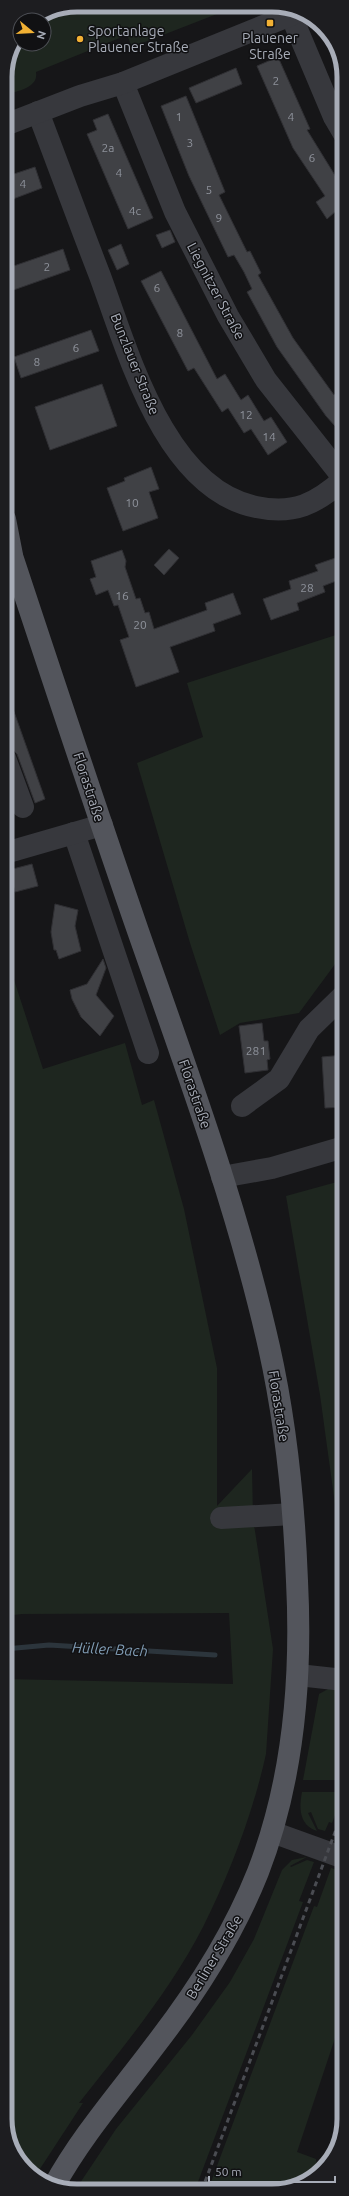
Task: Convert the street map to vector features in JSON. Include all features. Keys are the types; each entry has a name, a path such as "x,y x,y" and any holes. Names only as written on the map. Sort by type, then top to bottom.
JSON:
{"main road":[{"name":"Florastraße","path":"12,559 102,825 206,1124 258,1301 270,1351 279,1401 294,1514 298,1646"},
{"name":"Berliner Straße","path":"57,2181 102,2114 158,2042 225,1944 243,1909 272,1832 290,1758 298,1675 298,1646"}],"street":[{"path":"12,122 123,83 290,15"},
{"path":"295,16 337,122"},
{"name":"Liegnitzer Straße","path":"123,83 175,212 228,316 266,380 337,470"},
{"name":"Bunzlauer Straße","path":"38,112 145,396 178,453 208,482 229,498 249,506 270,510 307,506 325,496 337,485"},
{"path":"12,777 23,807"},
{"path":"12,851 102,825"},
{"path":"74,833 148,1053"},
{"path":"242,1106 279,1079 309,1029 337,1002"},
{"path":"222,1177 272,1168 337,1149"},
{"path":"221,1518 294,1514"},
{"path":"298,1675 337,1679"},
{"path":"272,1832 337,1855"}],"shaded area":[{"name":"Sportanlage Plauener Straße","path":"222,12 132,47 127,35 36,72 36,77 31,85 12,93 13,64 17,52 52,52 52,17 64,13"},
{"path":"337,635 337,961 299,1013 240,1023 220,1035 190,943 137,763 203,737 187,683"},
{"path":"12,974 43,1069 125,1043 142,1105 154,1100 184,1209 217,1368 217,1506 252,1469 253,1518 273,1649 266,1754 261,1776 240,1842 213,1906 190,1951 176,1974 129,2040 79,2103 83,2103 38,2172 28,2162 17,2144 12,2123 12,1679 233,1684 229,1613 12,1615"},
{"path":"337,1182 337,1519 320,1395 286,1196"},
{"path":"337,1684 337,1780 303,1780 319,1694"},
{"path":"302,1792 337,1792 337,1810 332,1823 329,1822 325,1831 318,1829 311,1812 308,1813 317,1831 307,1825 302,1815"},
{"path":"307,1857 290,1866 291,1867 307,1860 314,1862 299,1901 303,1902 197,2184 79,2184 116,2129 192,2035 230,1982 254,1939 282,1870 292,1860"},
{"path":"331,1868 337,1870 337,2032 297,2152 316,2159 317,2166 297,2179 285,2183 210,2184 314,1906 317,1907"}],"building":[{"path":"278,57 310,129 307,130 337,179 337,212 336,211 327,219 316,202 325,196 293,148 257,66"},
{"path":"236,68 242,84 196,103 189,88"},
{"path":"186,96 225,192 219,195 247,252 250,251 261,273 258,275 293,338 334,395 337,393 337,428 326,416 277,347 247,292 252,289 244,272 234,255 228,257 189,176 161,106"},
{"path":"108,114 153,218 128,229 87,134 97,130 93,120"},
{"path":"35,167 42,188 12,199 12,175"},
{"path":"170,230 175,242 162,248 156,235"},
{"path":"121,244 129,264 117,270 108,250"},
{"path":"63,249 70,270 12,291 12,267"},
{"path":"161,271 217,379 225,374 241,400 248,395 264,421 271,417 287,442 268,455 251,429 244,433 228,408 222,412 194,368 188,371 141,281"},
{"path":"91,330 99,351 21,378 14,357"},
{"path":"102,384 117,426 50,450 35,407"},
{"path":"151,467 159,489 149,492 158,518 123,531 107,488 125,481 124,478"},
{"path":"169,549 179,558 164,575 154,565"},
{"path":"122,550 126,561 125,567 136,599 140,598 145,613 149,612 154,629 207,610 205,603 233,593 241,614 213,624 215,631 170,647 179,672 136,687 120,640 129,637 118,605 114,606 108,590 96,595 90,579 96,577 91,561"},
{"path":"337,557 337,581 323,586 325,592 297,603 299,610 271,620 263,599 291,589 289,581 318,571 315,565"},
{"path":"12,706 45,799 35,803 17,754 12,749"},
{"path":"32,864 38,886 15,892 12,881 12,869"},
{"path":"55,904 78,910 75,926 81,951 59,959 56,950 54,950 51,932"},
{"path":"103,959 106,968 96,995 114,1016 100,1036 81,1017 72,999 70,990 87,984"},
{"path":"262,1023 264,1041 268,1041 270,1059 267,1060 268,1070 245,1073 239,1026"},
{"path":"337,1056 337,1107 325,1108 322,1057"}],"waterway":[{"name":"Hüller Bach","path":"12,1648 49,1645 215,1655"}],"railway":[{"path":"204,2184 337,1827"}],"place":[{"name":"Plauener Straße","path":"270,23"},
{"name":"Sportanlage Plauener Straße","path":"80,39"}]}
